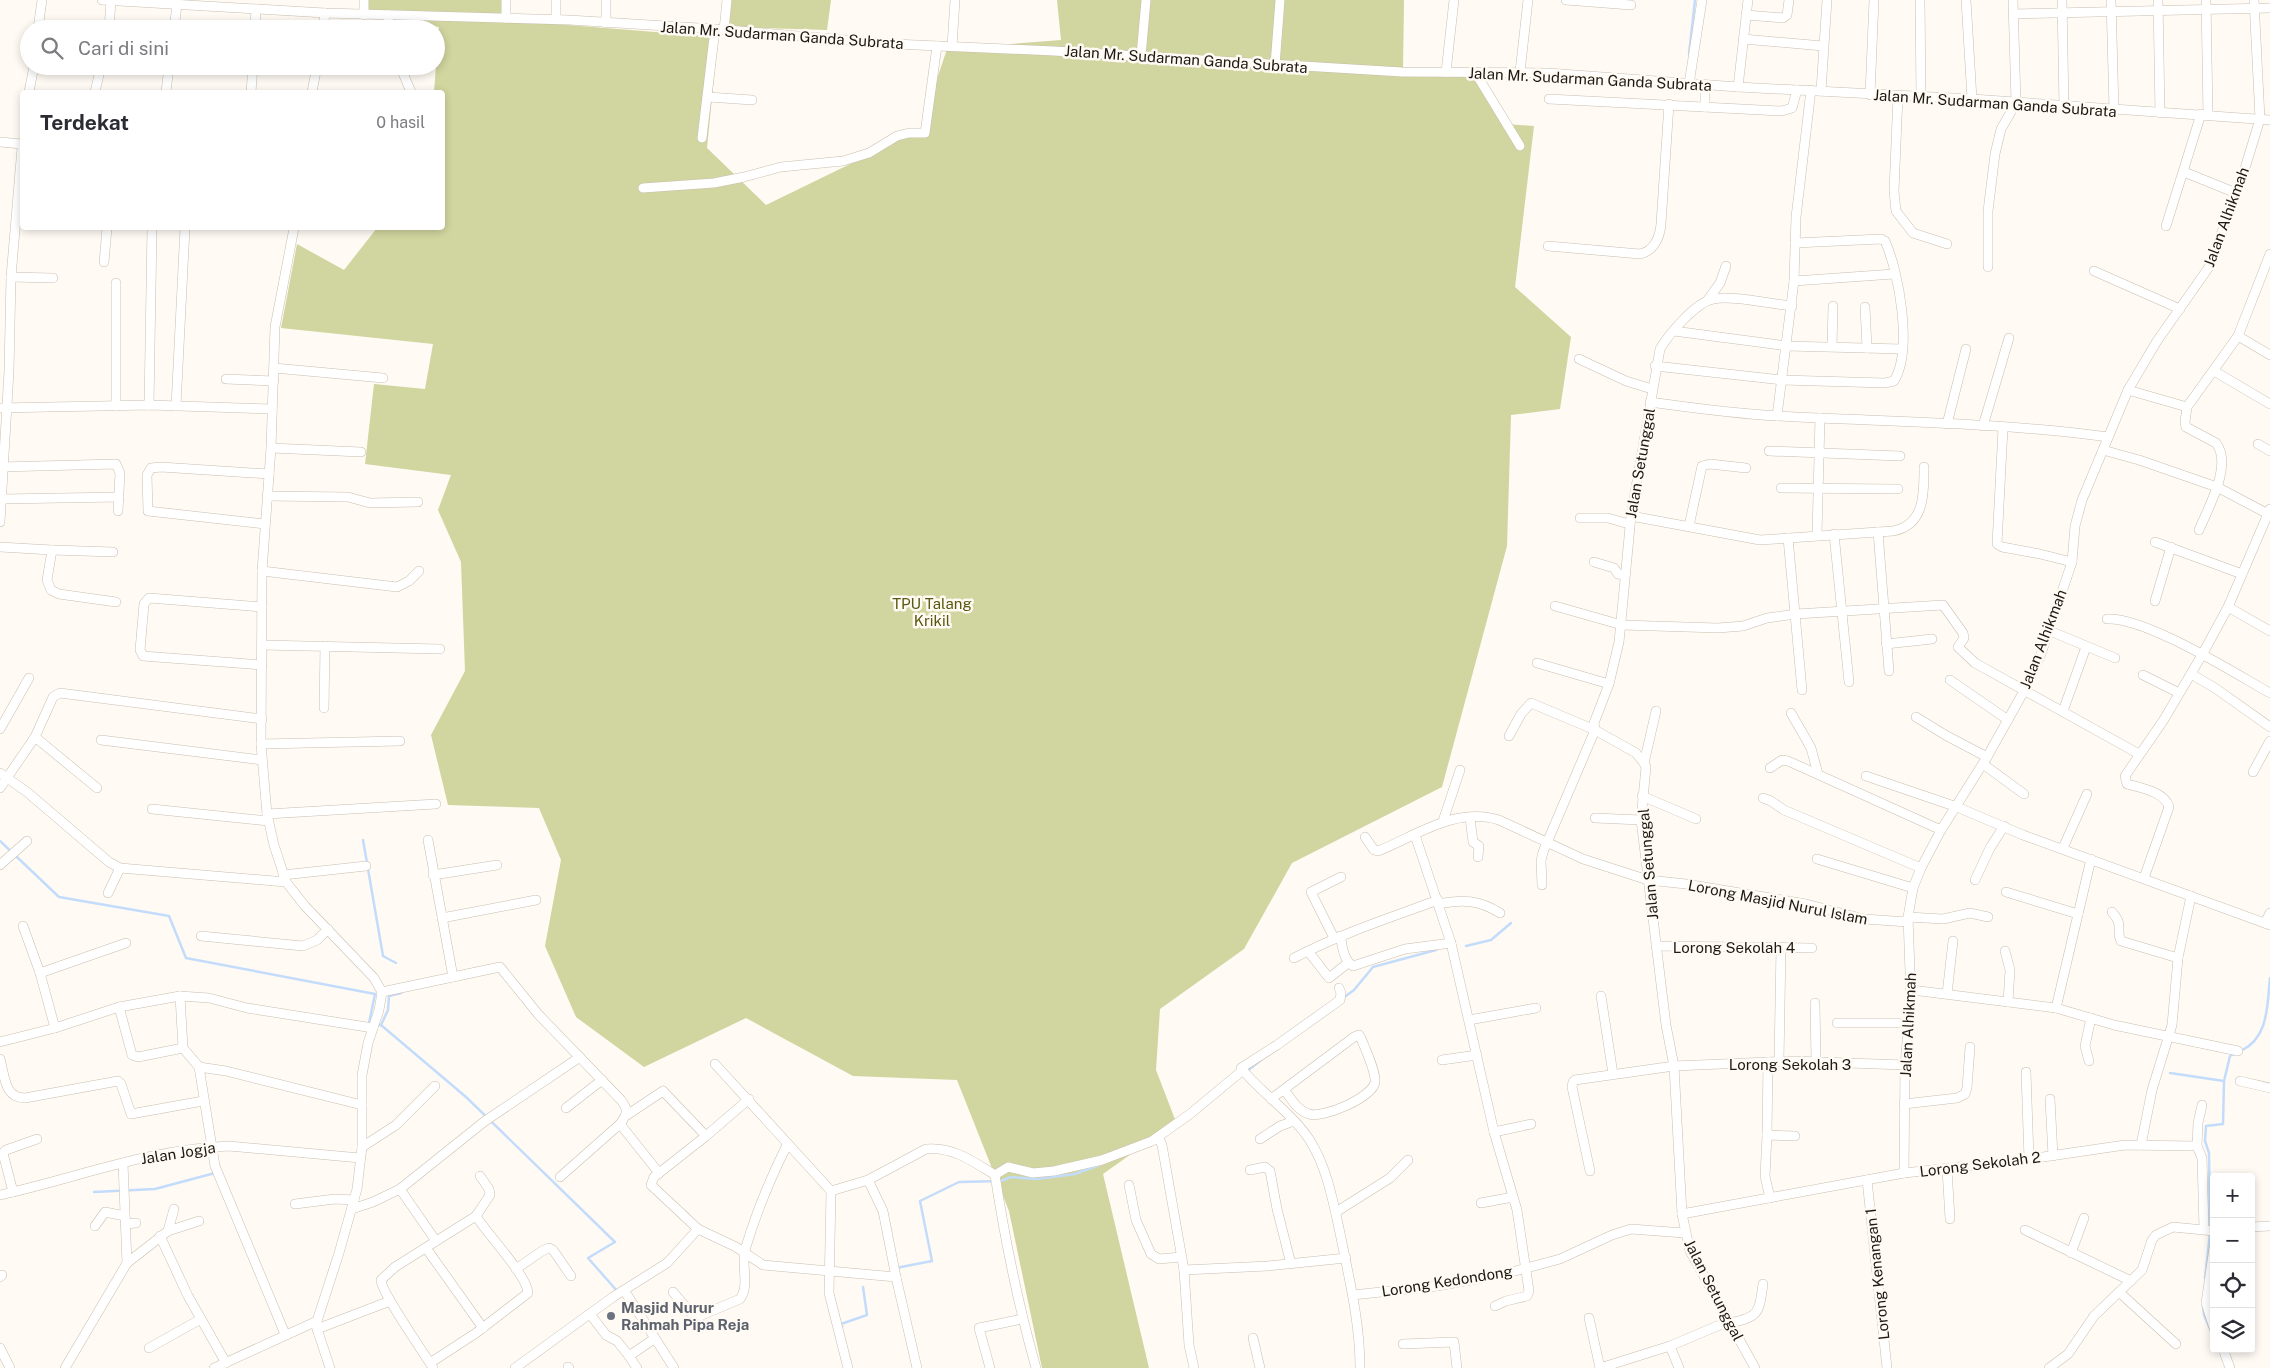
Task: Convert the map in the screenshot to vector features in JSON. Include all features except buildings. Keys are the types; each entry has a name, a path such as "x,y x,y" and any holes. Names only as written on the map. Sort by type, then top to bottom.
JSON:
{"street":[{"path":"39,20 42,0"},
{"path":"106,0 108,20"},
{"name":"Jalan Mr. Sudarman Ganda Subrata","path":"106,0 364,15 556,19 719,29 937,46 1402,72 1520,72 1870,95 1972,99 2270,120"},
{"path":"364,0 364,15"},
{"path":"506,0 506,18"},
{"path":"556,0 556,19"},
{"path":"606,0 606,23"},
{"path":"702,138 719,29 727,0"},
{"path":"952,46 955,0"},
{"path":"1141,56 1146,0"},
{"path":"1275,65 1280,0"},
{"path":"1446,72 1454,0"},
{"path":"1520,72 1528,0"},
{"path":"1566,0 1630,5"},
{"path":"1689,84 1702,0"},
{"path":"1738,87 1748,0"},
{"path":"1746,15 1783,18 1787,15 1789,0"},
{"path":"1821,92 1827,0"},
{"path":"1870,95 1874,0"},
{"path":"1920,0 1921,97"},
{"path":"1966,0 1972,99"},
{"path":"1988,267 1988,210 1995,154 2001,129 2016,102 2013,0"},
{"path":"2062,0 2064,106"},
{"path":"2111,0 2114,110"},
{"path":"2158,0 2160,113"},
{"path":"2014,14 2158,11 2206,5 2254,4 2270,8"},
{"path":"2254,4 2260,119"},
{"path":"175,20 177,5"},
{"path":"2166,226 2205,114 2206,5"},
{"path":"255,20 256,9"},
{"path":"324,20 325,13"},
{"path":"388,15 388,20"},
{"path":"1743,39 1823,46"},
{"path":"643,188 714,183 744,178 782,167 843,161 869,153 897,136 909,133 925,133 937,46"},
{"path":"1475,72 1520,146"},
{"path":"29,90 32,75"},
{"path":"95,90 99,75"},
{"path":"166,90 168,75"},
{"path":"250,90 252,75"},
{"path":"312,90 315,75"},
{"path":"404,75 410,90"},
{"path":"1705,85 1705,107"},
{"path":"1549,99 1782,111 1792,108 1797,90"},
{"path":"1777,416 1792,306 1796,217 1811,90"},
{"path":"1898,96 1894,191 1896,211 1913,233 1947,244"},
{"path":"708,97 752,100"},
{"path":"1548,246 1640,254 1652,247 1661,229 1669,104"},
{"name":"Jalan Alhikmah","path":"1904,1174 1905,1066 1912,990 1908,920 1913,888 1941,830 1957,807 2024,691 2050,631 2072,562 2077,516 2086,488 2128,390 2157,342 2208,267 2236,192 2260,119"},
{"path":"0,142 20,144"},
{"path":"2184,172 2236,192"},
{"path":"0,522 5,346 20,189"},
{"path":"104,262 106,230"},
{"path":"150,406 152,230"},
{"path":"176,406 185,230"},
{"path":"294,230 276,312 271,448 262,571 261,744 267,817 284,879 305,906 374,978 382,992 380,1010 362,1075 362,1146 353,1205 317,1325 330,1368"},
{"path":"1655,366 1782,380 1891,382 1897,374 1904,325 1887,245 1883,240 1795,243"},
{"path":"2199,530 2217,487 2222,467 2221,451 2212,439 2186,427 2187,407 2238,336 2270,254"},
{"name":"Jalan Setunggal","path":"1542,885 1541,861 1595,730 1595,718 1609,684 1617,652 1622,625 1624,575 1630,520 1655,366 1660,349 1674,331 1707,301 1720,284 1726,266"},
{"path":"2094,271 2180,309"},
{"path":"1794,281 1894,274"},
{"path":"11,277 53,278"},
{"path":"116,283 116,406"},
{"path":"1707,301 1719,298 1792,306"},
{"path":"1832,306 1832,346"},
{"path":"1865,307 1866,348"},
{"path":"1674,331 1787,346 1902,348"},
{"path":"2238,336 2270,355"},
{"path":"1983,426 2009,338"},
{"path":"1947,424 1966,349"},
{"path":"1579,359 1622,379 1652,389"},
{"path":"274,368 383,378"},
{"path":"2214,371 2270,404"},
{"path":"226,379 274,381"},
{"path":"2128,390 2187,407"},
{"path":"1650,402 1777,416 2064,431 2108,437"},
{"path":"3,407 176,406 272,409"},
{"path":"1817,535 1820,418"},
{"path":"2004,428 1997,544 2002,547 2072,562"},
{"path":"2258,444 2270,450"},
{"path":"271,448 360,452"},
{"path":"2103,450 2139,460 2217,487 2269,513 2228,607 2202,655 2163,721 2125,776 2126,782 2161,796 2166,800 2170,809 2144,878"},
{"path":"1769,451 1900,456"},
{"path":"2,467 116,464 120,473 118,512"},
{"path":"1689,526 1702,466 1710,464 1746,468"},
{"path":"265,524 148,511 148,475 151,468 161,467 269,474"},
{"path":"1580,518 1608,518 1689,526 1760,540 1900,530 1913,520 1923,505 1924,467"},
{"path":"1780,488 1818,486 1898,489"},
{"path":"267,496 348,497 370,503 418,502"},
{"path":"2,499 119,497"},
{"path":"1878,532 1889,671"},
{"path":"1834,534 1849,682"},
{"path":"1788,538 1802,690"},
{"path":"2155,542 2242,574"},
{"path":"0,547 113,552"},
{"path":"2155,601 2171,547"},
{"path":"52,550 47,580 50,590 59,594 116,602"},
{"path":"1594,562 1614,568 1619,574 1624,575"},
{"path":"262,571 397,587 409,581 419,570"},
{"path":"262,607 148,598 144,604 140,650 143,656 262,665"},
{"path":"1555,606 1622,625 1718,628 1743,626 1767,618 1796,614 1944,605 1963,633 1963,639 1958,645 1960,650 1975,663 2024,691 2063,710 2139,754"},
{"path":"2228,607 2270,631"},
{"path":"2107,619 2125,620 2202,655 2270,693"},
{"path":"2050,631 2115,658"},
{"path":"1886,644 1932,639"},
{"path":"262,645 440,649"},
{"path":"324,708 325,646"},
{"path":"2063,710 2086,646"},
{"path":"1537,663 1609,684"},
{"path":"2191,674 2215,688 2270,727"},
{"path":"2142,675 2179,693"},
{"path":"0,729 29,678"},
{"path":"1950,680 2008,720"},
{"path":"0,788 35,737 50,700 60,693 262,719"},
{"path":"1509,736 1521,714 1532,703 1595,730 1636,753 1644,762"},
{"name":"Jalan Setunggal","path":"1656,710 1644,762 1646,772 1641,820 1666,1025 1674,1066 1684,1233 1690,1251 1754,1368"},
{"path":"1791,713 1811,748 1818,774"},
{"path":"1916,717 1985,760 2024,794"},
{"path":"35,737 96,788"},
{"path":"101,740 262,760"},
{"path":"2254,772 2270,740"},
{"path":"261,744 400,741"},
{"path":"1770,768 1784,760 1941,830"},
{"path":"1365,837 1374,850 1378,851 1443,821 1460,770"},
{"path":"0,772 109,862 120,868 284,879 366,866"},
{"path":"1866,776 1957,807 2267,924 2270,913"},
{"path":"2063,848 2087,794"},
{"path":"1642,796 1696,819"},
{"path":"1763,798 1771,800 1784,810 1921,868"},
{"path":"152,809 267,817 436,804"},
{"name":"Lorong Masjid Nurul Islam","path":"1443,821 1486,817 1498,820 1547,844 1598,865 1648,880 1686,884 1806,904 1864,919 1908,920 1943,918 1970,913 1988,916"},
{"path":"1470,818 1473,842 1479,846 1478,857"},
{"path":"1595,818 1641,820"},
{"path":"1975,880 1990,848 2004,826"},
{"path":"1415,835 1452,943 1494,1132 1513,1197 1526,1268 1529,1294 1495,1306"},
{"path":"428,840 453,977"},
{"path":"0,865 27,842"},
{"path":"1817,859 1913,888"},
{"path":"2056,1008 2091,859"},
{"path":"433,875 497,864"},
{"path":"108,893 120,868"},
{"path":"1341,877 1311,892 1337,937 1348,963 1357,966 1405,949 1452,943"},
{"path":"2006,892 2078,914"},
{"path":"2141,1145 2152,1090 2174,1014 2178,958 2191,896"},
{"path":"442,918 536,900"},
{"path":"1294,958 1337,937 1439,902 1468,900 1479,902 1500,913"},
{"path":"2112,912 2119,921 2120,938 2122,941 2178,958"},
{"path":"23,926 40,973 55,1028"},
{"path":"202,936 303,946 317,940 328,929"},
{"path":"1946,994 1953,941"},
{"path":"40,973 126,944"},
{"name":"Lorong Sekolah 4","path":"1656,946 1812,948"},
{"path":"1780,1061 1781,947"},
{"path":"1308,951 1329,978 1348,963"},
{"path":"2005,951 2010,970 2008,1002"},
{"path":"382,992 500,967 538,1014 625,1105 627,1114"},
{"path":"1339,988 1342,997 1340,1000 1241,1068 1294,1120 1309,1140 1323,1166 1336,1212 1353,1295 1358,1330 1360,1368"},
{"path":"1912,990 2056,1008 2091,1018 2238,1050"},
{"path":"0,1042 55,1028 119,1007 180,996 208,998 248,1008 374,1027"},
{"path":"180,996 183,1048 199,1067 211,1147 222,1185 286,1334"},
{"path":"1602,996 1613,1074"},
{"path":"1815,1002 1816,1062"},
{"path":"119,1007 132,1055 138,1057 183,1048"},
{"path":"1469,1020 1536,1008"},
{"path":"2089,1061 2085,1046 2091,1018"},
{"path":"1837,1023 1910,1023"},
{"path":"1271,1099 1285,1091 1359,1035 1375,1077 1372,1088 1362,1098 1330,1112 1312,1115 1302,1111 1285,1091"},
{"path":"1904,1104 1957,1098 1965,1094 1970,1047"},
{"path":"1442,1060 1477,1055"},
{"path":"295,1204 335,1199 353,1205 373,1202 400,1189 485,1121 580,1057"},
{"path":"0,1059 10,1093 16,1098 118,1081 121,1084 131,1114 203,1101"},
{"name":"Lorong Sekolah 3","path":"1590,1171 1572,1083 1576,1080 1674,1066 1780,1061 1905,1066"},
{"path":"1768,1062 1765,1176 1770,1198"},
{"path":"715,1064 831,1191 830,1298 848,1368"},
{"path":"199,1067 226,1071 362,1105"},
{"path":"2026,1072 2029,1159"},
{"path":"996,1180 1008,1167 1027,1172 1042,1172 1085,1164 1160,1140 1219,1091 1245,1073"},
{"path":"566,1108 602,1080"},
{"path":"2240,1082 2270,1088"},
{"path":"362,1146 396,1125 435,1086"},
{"path":"560,1177 620,1124 627,1114 663,1091 706,1136"},
{"path":"748,1099 706,1136 659,1172 651,1180 651,1185 698,1229 745,1252 763,1265 896,1277"},
{"path":"2050,1099 2053,1156"},
{"path":"2049,1368 2068,1354 2094,1316 2143,1268 2152,1240 2159,1232 2173,1227 2208,1230 2202,1158 2197,1146 2197,1128 2202,1105"},
{"path":"1260,1139 1280,1126 1294,1120"},
{"path":"620,1124 659,1172"},
{"path":"1494,1132 1531,1124"},
{"path":"1767,1135 1795,1136"},
{"path":"13,1192 3,1153 6,1150 37,1139"},
{"path":"1160,1140 1184,1270 1190,1345 1194,1368"},
{"path":"673,1292 695,1318 740,1300 744,1291 745,1252 765,1188 788,1145"},
{"name":"Lorong Sekolah 2","path":"1682,1214 1904,1174 2053,1156 2108,1147 2141,1145 2197,1146"},
{"name":"Jalan Jogja","path":"0,1195 123,1163 211,1147 228,1146 360,1158"},
{"path":"831,1191 868,1180 926,1149 933,1148 952,1152 996,1180 1008,1255 1022,1319 1036,1368"},
{"path":"1336,1212 1390,1178 1408,1160"},
{"path":"123,1163 127,1263"},
{"path":"1250,1170 1265,1167 1270,1171 1277,1209 1291,1264"},
{"path":"1947,1169 1950,1219"},
{"path":"476,1216 516,1269 528,1289 526,1296 432,1365 380,1284 383,1276 476,1216 490,1195 489,1189 480,1176"},
{"path":"868,1180 883,1211 917,1368"},
{"name":"Lorong Kenangan 1","path":"1867,1180 1887,1368"},
{"path":"1129,1184 1136,1220 1151,1254 1159,1259 1181,1257"},
{"path":"400,1189 436,1242"},
{"path":"1481,1204 1513,1197"},
{"path":"174,1209 164,1233 201,1319 226,1363"},
{"path":"95,1226 105,1212 136,1223"},
{"path":"2071,1252 2084,1218"},
{"path":"65,1368 127,1263 164,1233 199,1220"},
{"path":"2255,1227 2270,1226"},
{"path":"515,1368 619,1293 667,1262 698,1229"},
{"name":"Lorong Kedondong","path":"1353,1295 1490,1278 1565,1257 1626,1230 1642,1229 1684,1233"},
{"path":"2025,1230 2131,1280"},
{"path":"426,1248 483,1328"},
{"path":"516,1269 542,1251 550,1248 570,1276"},
{"path":"1184,1270 1291,1264 1346,1258"},
{"path":"2210,1316 2206,1303 2212,1263"},
{"path":"1589,1318 1600,1368 1670,1346 1730,1322 1749,1319 1756,1315 1759,1309 1763,1284"},
{"path":"2119,1292 2176,1344"},
{"path":"619,1293 654,1338 674,1368"},
{"path":"214,1368 286,1334 390,1301"},
{"path":"590,1314 606,1335 616,1339 631,1355 637,1368"},
{"path":"148,1348 201,1319"},
{"path":"990,1368 979,1328 1022,1319"},
{"path":"631,1355 654,1338"},
{"path":"1253,1338 1260,1368"},
{"path":"1403,1344 1454,1342 1457,1368"},
{"path":"1670,1346 1679,1368"},
{"path":"0,1348 10,1368"},
{"path":"2225,1353 2230,1368"}],"green space":[{"name":"TPU Talang Krikil","path":"364,0 504,0 504,20 718,37 707,148 766,205 920,130 947,49 1061,40 1057,0 1404,0 1403,69 1473,77 1505,124 1534,126 1515,287 1571,337 1560,409 1511,415 1507,546 1442,787 1292,863 1244,949 1160,1009 1156,1070 1176,1122 1103,1174 1149,1368 1042,1368 1009,1211 957,1080 853,1076 746,1018 644,1067 576,1017 545,946 561,860 539,808 448,805 431,735 465,671 461,562 438,510 451,475 365,464 374,384 425,389 433,344 281,328 297,244 344,270 375,230 445,230 445,90 434,90 435,75 445,75 445,20 410,20 364,9"},
{"path":"726,0 831,0 827,30 724,27"}],"waterway":[{"path":"1689,54 1695,0"},
{"path":"363,840 367,863"},
{"path":"0,841 59,897 169,916 186,958 375,994 369,1023 372,1024"},
{"path":"368,869 383,956 396,963"},
{"path":"1466,946 1491,940 1511,923"},
{"path":"1343,998 1354,990 1373,967 1436,950"},
{"path":"2241,1051 2257,1038 2262,1029 2267,1010 2270,978"},
{"path":"381,1025 388,1010 389,996 401,993"},
{"path":"378,1025 381,1025 466,1097 615,1242 588,1258 618,1292"},
{"path":"2210,1228 2209,1153 2205,1141 2206,1126 2223,1124 2224,1081 2230,1056 2236,1053"},
{"path":"1246,1072 1261,1060"},
{"path":"2170,1073 2224,1081"},
{"path":"896,1268 932,1261 920,1201 959,1182 1001,1181 1011,1177 1037,1179 1075,1174 1099,1165"},
{"path":"94,1192 155,1189 215,1173"},
{"path":"2205,1278 2210,1234"},
{"path":"842,1326 841,1324 867,1315 863,1287"},
{"path":"2203,1306 2204,1315 2210,1329"}],"place":[{"name":"Masjid Nurur Rahmah Pipa Reja","path":"611,1316"}]}
